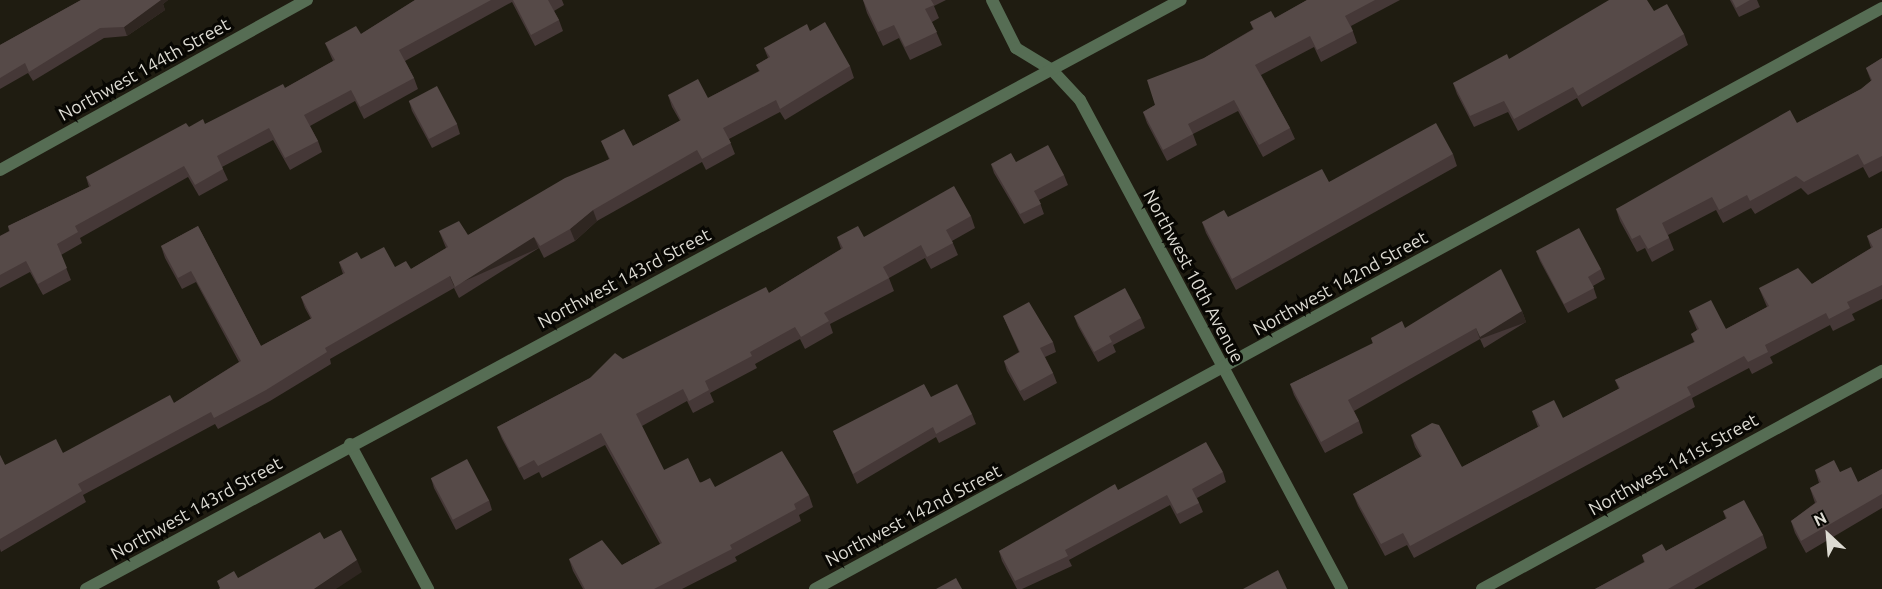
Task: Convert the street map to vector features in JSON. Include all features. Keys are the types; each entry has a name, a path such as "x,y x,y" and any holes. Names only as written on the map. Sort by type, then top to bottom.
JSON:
{"street":[{"name":"Northwest 144th Street","path":"0,170 307,0"},
{"name":"Northwest 10th Avenue","path":"992,0 1016,48 1052,70 1080,100 1342,589"},
{"name":"Northwest 143rd Street","path":"86,589 350,444 1181,0"},
{"name":"Northwest 142nd Street","path":"815,589 1882,8"},
{"name":"Northwest 141st Street","path":"1482,589 1882,371"},
{"path":"350,444 428,589"}],"building":[{"path":"81,0 161,0 124,27 100,28 29,72 25,63 0,78 0,45"},
{"path":"415,0 491,0 399,50 414,78 360,107 351,90 304,115 318,141 285,158 269,128 217,156 223,169 195,185 184,166 75,226 78,232 57,244 67,268 38,284 26,261 0,275 0,236 10,231 8,226 91,186 86,177 186,123 189,127 203,119 205,124 283,84 285,88 335,60 325,43 356,26 361,34"},
{"path":"513,0 548,0 559,20 531,35"},
{"path":"863,0 931,0 934,5 925,9 937,32 905,47 894,25 878,32"},
{"path":"1307,0 1375,0 1345,16 1353,31 1317,50 1310,36 1255,65 1290,128 1259,145 1234,100 1188,124 1193,134 1163,150 1143,112 1155,105 1147,80 1204,58 1254,29 1250,22 1271,11 1275,18"},
{"path":"1609,0 1647,0 1654,11 1667,4 1684,34 1578,96 1573,87 1514,119 1504,101 1470,116 1453,83 1507,54 1509,59"},
{"path":"1732,0 1750,0 1736,8"},
{"path":"825,22 850,66 780,109 776,100 723,128 731,143 702,159 697,150 593,210 570,229 540,246 534,237 455,287 450,276 325,348 327,352 266,390 214,418 211,412 78,484 82,491 0,539 0,455 5,465 56,439 63,453 170,395 174,403 241,361 191,271 178,278 161,246 198,226 261,346 312,318 301,297 345,273 339,262 357,252 361,259 384,247 395,267 406,261 411,269 448,247 439,231 459,221 468,235 565,178 610,159 601,141 624,129 633,146 681,120 668,95 698,79 708,98 760,71 756,65 770,57 764,48 807,24 810,31"},
{"path":"1882,58 1882,156 1864,165 1858,154 1804,182 1796,176 1750,201 1747,195 1719,210 1712,197 1662,223 1669,238 1648,249 1640,235 1632,239 1616,209 1790,110 1797,123 1861,89 1872,80 1866,68"},
{"path":"437,86 457,124 429,139 409,101"},
{"path":"1436,123 1453,154 1232,279 1202,222 1224,210 1228,217 1322,169 1329,182"},
{"path":"1048,145 1064,175 1034,191 1041,204 1020,214 991,164 1011,153 1016,162"},
{"path":"954,186 971,216 946,230 953,243 927,257 921,245 883,267 889,278 824,313 829,321 801,337 795,327 750,352 752,356 705,381 709,390 689,401 683,389 636,414 664,470 688,458 700,483 710,478 715,487 782,451 809,495 794,504 796,509 730,545 732,549 654,589 585,589 569,559 602,540 622,565 662,543 601,433 538,466 534,460 519,468 497,427 590,378 615,353 623,359 766,287 769,293 843,248 837,237 858,226 864,237"},
{"path":"1579,228 1601,269 1588,277 1594,288 1564,304 1536,251"},
{"path":"1882,228 1882,285 1847,302 1850,308 1829,319 1826,313 1765,345 1768,352 1748,362 1744,356 1687,387 1691,395 1410,546 1403,533 1381,544 1353,494 1422,456 1411,435 1432,423 1439,425 1462,467 1540,426 1532,411 1554,400 1563,418 1620,388 1615,380 1695,342 1691,334 1699,329 1689,311 1711,300 1726,329 1769,306 1759,288 1798,268 1812,284 1873,247 1867,236"},
{"path":"1501,269 1522,311 1480,337 1476,328 1348,400 1359,421 1321,442 1290,384 1373,343 1371,338 1402,321 1405,328"},
{"path":"1125,288 1141,318 1109,336 1112,342 1094,352 1074,316"},
{"path":"1029,302 1053,342 1040,348 1053,373 1020,391 1004,361 1020,352 1003,316"},
{"path":"924,384 931,397 957,384 972,414 936,434 933,427 853,474 833,431"},
{"path":"1206,442 1223,472 1192,489 1199,503 1177,514 1167,495 1065,550 1068,556 1015,581 999,551 1115,484 1118,490"},
{"path":"467,459 489,500 453,520 431,478"},
{"path":"1834,460 1840,472 1851,467 1858,482 1882,469 1882,494 1801,541 1791,521 1817,502 1810,488 1821,482 1815,470"},
{"path":"1744,500 1763,535 1668,589 1595,589 1645,562 1642,555 1662,544 1666,551 1727,518 1723,511"},
{"path":"341,530 357,560 314,589 219,589 217,581 234,571 238,578 320,532 324,539"},
{"path":"1278,570 1287,589 1243,589"},
{"path":"956,578 962,589 936,589"}]}
